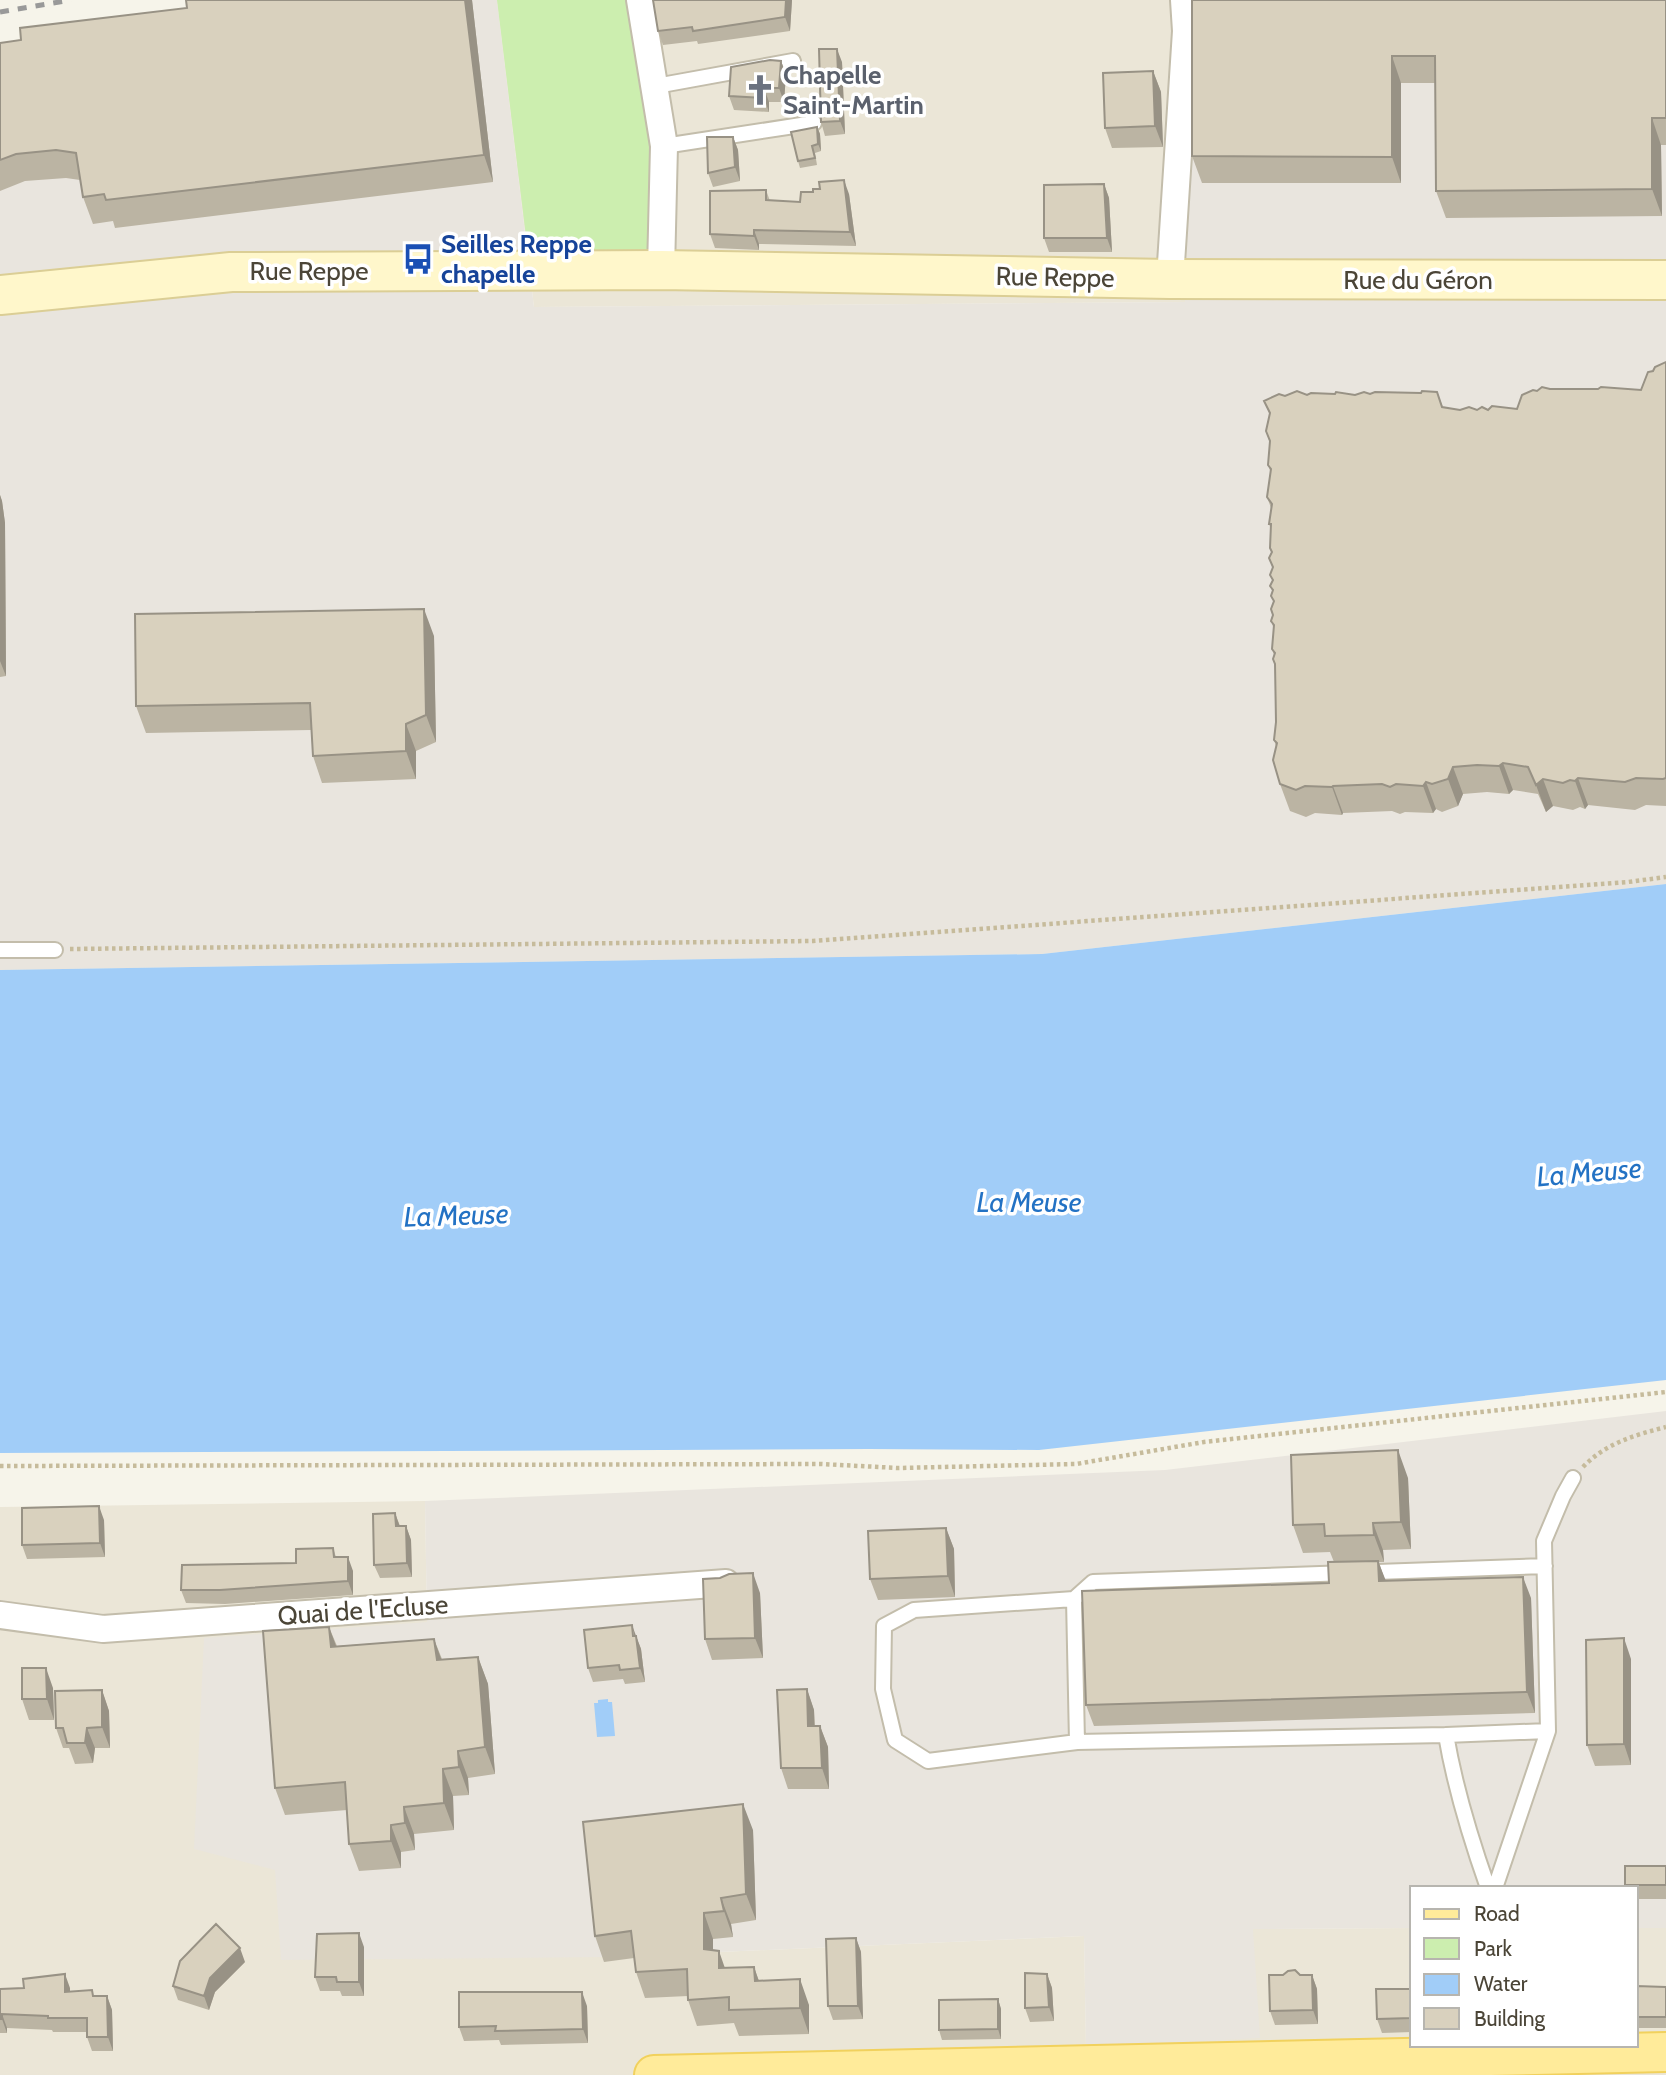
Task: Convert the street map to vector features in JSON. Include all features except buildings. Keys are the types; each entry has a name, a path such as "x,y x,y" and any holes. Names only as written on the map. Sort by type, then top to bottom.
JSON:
{"main road":[{"name":"Rue Reppe","path":"0,295 231,272 661,270 1170,279"},
{"name":"Rue du Géron","path":"1170,279 1666,280"},
{"path":"653,2075 1492,2050 1666,2052"}],"street":[{"path":"640,0 664,146 661,270"},
{"path":"1170,279 1186,31 1184,0"},
{"name":"Quai de l'Ecluse","path":"0,1615 103,1629 726,1583"}],"lane":[{"path":"656,86 793,61"},
{"path":"664,146 814,123"},
{"path":"0,950 55,950"},
{"path":"1496,1886 1548,1731 1544,1541 1573,1478"},
{"path":"1545,1566 1093,1582 1073,1600 914,1610 884,1626 883,1689 895,1740 928,1761 1077,1742 1548,1731"},
{"path":"1073,1600 1077,1742"},
{"path":"1446,1735 1452,1775 1468,1833 1487,1886"}],"path":[{"path":"55,950 813,941 1628,882 1666,877"},
{"path":"0,1465 821,1464 898,1468 1076,1464 1204,1442 1666,1392"},
{"path":"1573,1478 1597,1453 1626,1438 1666,1427"}],"shaded area":[{"path":"253,0 497,0 534,307 1185,302 1194,29 1666,0 1666,884 1042,954 0,970 0,46"},
{"path":"497,0 1193,0 1185,302 534,307"},
{"path":"1666,1411 1666,1928 1638,1928 1638,1886 1410,1886 1410,1928 1253,1929 1260,2038 1086,2047 1084,1936 607,1957 281,1960 275,1870 194,1849 204,1638 427,1622 425,1501 1165,1470"},
{"path":"425,1501 427,1622 276,1870 607,1957 1084,1936 1086,2046 1253,1929 1410,1928 1410,2047 1638,2047 1638,1928 1666,1928 1666,2075 0,2075 0,1507"}],"green space":[{"path":"497,0 640,0 662,255 528,253"}],"water":[{"name":"La Meuse","path":"1666,884 1666,1380 1039,1450 0,1453 0,970 1042,954"},
{"path":"608,1699 608,1702 612,1702 615,1736 597,1737 594,1703"}],"railway":[{"path":"0,12 71,0"}],"place":[{"name":"Chapelle Saint-Martin","path":"760,90"},
{"name":"Seilles Reppe chapelle","path":"418,259"}]}
